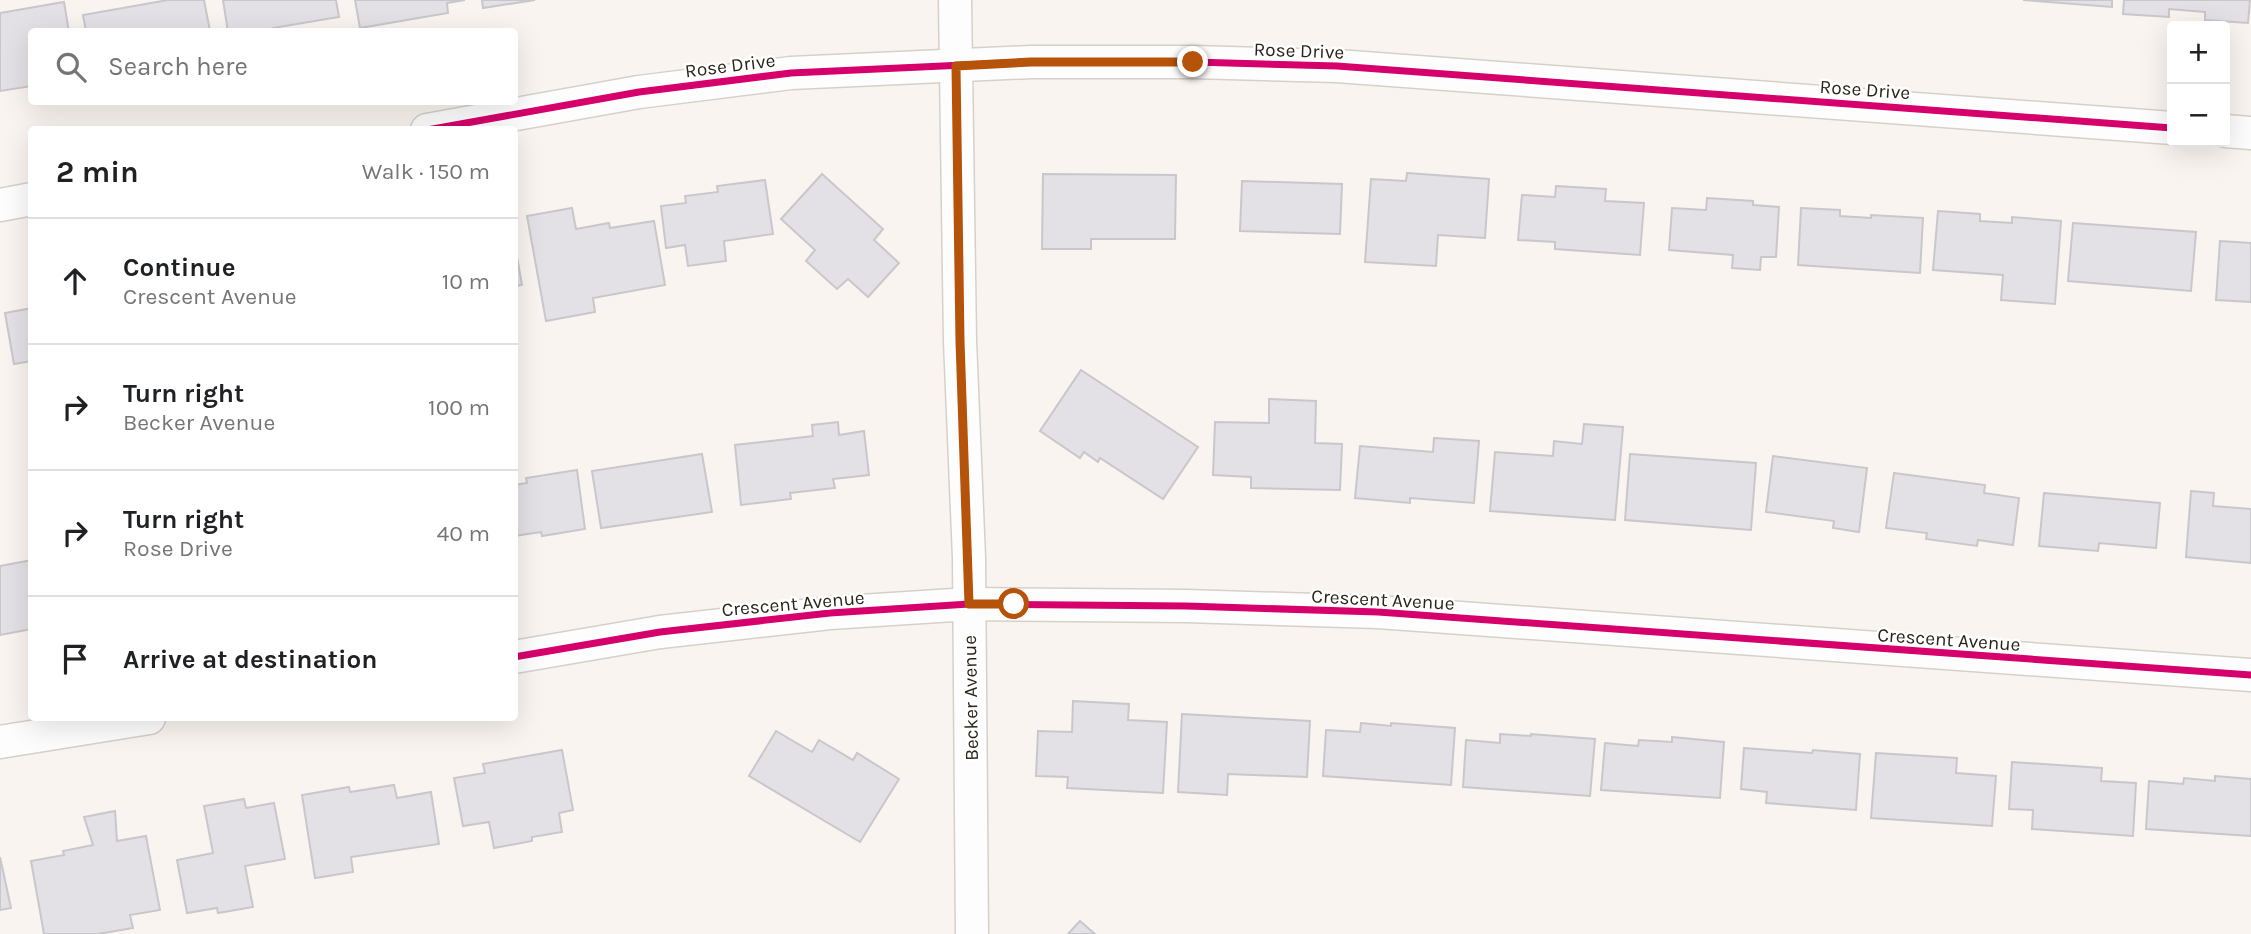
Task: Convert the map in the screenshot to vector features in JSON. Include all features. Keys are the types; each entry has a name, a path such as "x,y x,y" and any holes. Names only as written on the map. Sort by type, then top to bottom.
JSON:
{"street":[{"name":"Becker Avenue","path":"955,0 960,341 969,604 972,934"},
{"name":"Rose Drive","path":"449,126 639,92 791,73 1031,62 1193,62 1338,66 2167,128"},
{"path":"2230,131 2251,133"},
{"path":"0,205 28,200"},
{"name":"Crescent Avenue","path":"518,656 673,631 830,613 969,604 1186,606 1378,612 2251,675"},
{"path":"0,742 130,721"}],"building":[{"path":"168,0 204,0 209,28 85,28 83,15"},
{"path":"223,0 336,0 339,17 273,28 227,28"},
{"path":"355,0 465,0 447,3 448,13 360,28"},
{"path":"482,0 535,0 483,8"},
{"path":"2023,0 2112,0 2112,7"},
{"path":"2124,0 2250,0 2248,23 2205,20 2205,12 2169,9 2169,17 2123,14"},
{"path":"64,2 68,28 28,28 28,87 0,91 0,13"},
{"path":"1407,173 1489,179 1485,238 1438,235 1436,266 1365,262 1371,179 1406,181"},
{"path":"822,174 883,229 874,240 899,263 868,297 848,279 837,289 806,261 815,250 781,219"},
{"path":"1043,174 1176,175 1175,239 1091,239 1091,249 1042,249"},
{"path":"765,180 773,234 724,241 726,261 688,266 685,245 666,248 661,206 686,203 685,196 718,192 717,186"},
{"path":"1242,181 1342,184 1340,234 1240,231"},
{"path":"1556,186 1606,189 1605,201 1644,203 1640,255 1555,249 1555,242 1518,240 1522,195 1555,197"},
{"path":"1707,198 1753,201 1753,205 1779,207 1776,257 1761,257 1760,270 1732,268 1733,255 1669,250 1672,208 1706,210"},
{"path":"572,208 576,229 609,223 610,228 654,221 665,285 593,298 595,312 546,321 527,216"},
{"path":"1801,208 1840,210 1840,216 1923,218 1920,273 1798,265"},
{"path":"1938,211 1980,214 1980,221 2012,223 2012,217 2061,221 2055,304 2001,300 2003,275 1933,270"},
{"path":"2073,223 2196,232 2191,291 2068,281"},
{"path":"2220,241 2251,243 2251,302 2216,300"},
{"path":"518,262 522,285 518,286"},
{"path":"28,309 28,362 14,364 5,313"},
{"path":"1081,370 1198,447 1163,499 1100,458 1098,462 1084,452 1080,458 1040,431"},
{"path":"1269,399 1316,401 1315,443 1342,444 1340,490 1251,488 1251,477 1213,475 1215,422 1269,423"},
{"path":"838,422 839,435 864,431 869,475 833,479 835,488 790,493 791,499 741,505 735,445 813,436 812,425"},
{"path":"1584,424 1623,427 1615,520 1490,511 1495,452 1553,456 1554,441 1582,444"},
{"path":"1434,438 1479,441 1474,503 1410,498 1410,503 1355,498 1360,446 1433,452"},
{"path":"702,454 712,512 601,528 592,471"},
{"path":"1630,454 1756,463 1751,530 1625,520"},
{"path":"1773,456 1867,468 1859,532 1833,528 1834,521 1766,512"},
{"path":"577,470 585,529 542,536 541,532 518,535 518,484 527,483 526,478"},
{"path":"1894,473 1985,485 1984,493 2019,498 2013,545 1978,540 1977,546 1926,539 1927,533 1886,528"},
{"path":"2191,491 2214,493 2213,506 2251,509 2251,563 2186,557"},
{"path":"2044,493 2160,503 2156,548 2099,543 2098,551 2039,546"},
{"path":"28,561 28,630 0,635 0,566"},
{"path":"1073,701 1129,704 1128,720 1167,722 1163,793 1067,788 1068,777 1036,776 1038,731 1072,732"},
{"path":"1182,714 1310,721 1307,777 1228,774 1227,795 1178,792"},
{"path":"1361,723 1455,728 1451,785 1323,776 1326,730 1360,732"},
{"path":"776,731 812,752 819,740 853,760 857,753 899,779 860,842 749,776"},
{"path":"1500,734 1595,739 1590,796 1463,787 1466,740 1500,743"},
{"path":"1672,737 1724,742 1720,798 1601,790 1605,743 1638,746 1639,740 1672,742"},
{"path":"1744,748 1860,754 1856,810 1766,803 1767,792 1741,789"},
{"path":"562,750 573,810 559,813 562,832 494,848 489,822 463,826 454,778 485,773 483,764"},
{"path":"1876,753 1957,758 1956,773 1996,776 1992,826 1871,818"},
{"path":"2012,762 2102,768 2101,781 2136,783 2133,836 2032,829 2033,810 2009,809"},
{"path":"2215,776 2251,779 2251,836 2146,829 2149,781 2183,784 2184,778 2215,781"},
{"path":"394,785 397,798 431,792 439,844 351,857 353,872 315,878 302,795 349,787 350,792"},
{"path":"244,799 246,808 274,803 285,859 245,866 253,907 218,913 217,908 187,913 177,860 213,853 204,806"},
{"path":"115,811 117,841 146,836 160,910 130,915 133,928 98,934 44,934 31,861 64,855 63,851 93,845 84,817"},
{"path":"0,857 11,908 0,910"},
{"path":"1080,921 1095,934 1068,934"}],"cycle path":[{"path":"449,126 639,92 791,73 1031,62 1193,62 1337,66 2167,128"},
{"path":"518,656 660,632 830,613 969,604 1186,606 1378,612 2251,675"}],"route":[{"path":"1014,604 969,604 960,341 956,66 1031,62 1193,62"}]}
